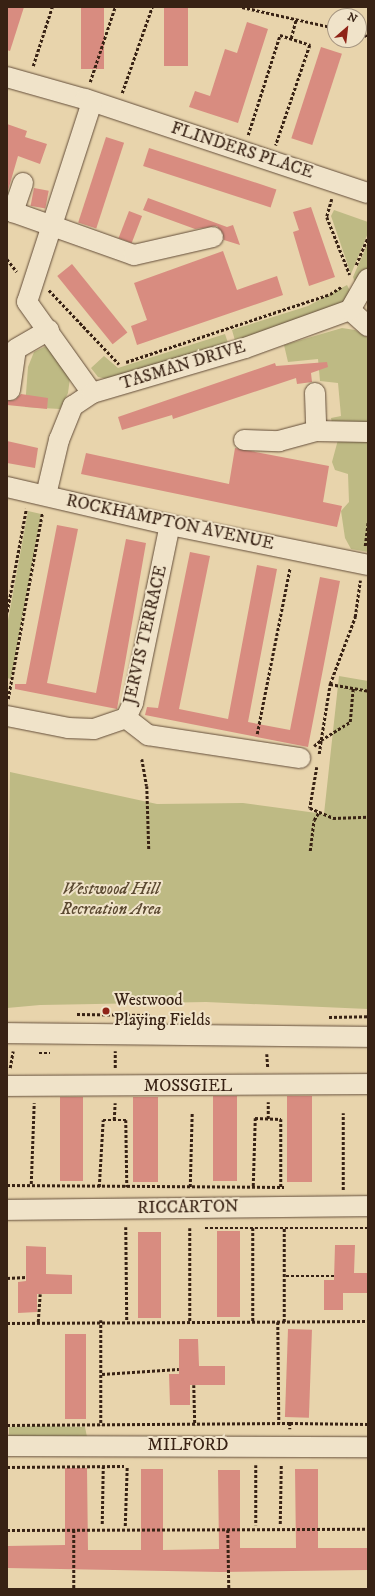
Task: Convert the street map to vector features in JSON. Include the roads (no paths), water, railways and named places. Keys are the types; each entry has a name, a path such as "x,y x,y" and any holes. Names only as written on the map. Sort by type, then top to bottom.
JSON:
{"street":[{"name":"FLINDERS PLACE","path":"7,77 116,109 368,193"},
{"path":"88,101 52,226 27,302 49,330 92,393"},
{"path":"23,183 13,212 134,255 213,237"},
{"path":"359,278 350,310 368,326"},
{"name":"TASMAN DRIVE","path":"38,493 73,406 92,393 245,348 350,310"},
{"path":"10,390 16,349 49,330"},
{"path":"315,393 316,431"},
{"path":"244,440 279,441 316,431 368,432"},
{"name":"ROCKHAMPTON AVENUE","path":"7,487 170,525 365,564"},
{"name":"JERVIS TERRACE","path":"7,716 88,729 126,718 133,703 170,525"},
{"path":"126,718 148,735 300,758"},
{"path":"7,1033 368,1037"},
{"name":"MOSSGIEL","path":"7,1086 268,1087 368,1084"},
{"name":"RICCARTON","path":"7,1210 190,1218 343,1206 368,1206"},
{"name":"MILFORD","path":"7,1446 368,1447"}],"place":[{"name":"Westwood Playing Fields","path":"106,1011"}],"park label":[{"name":"Westwood Hill Recreation Area","path":"111,900"}]}
